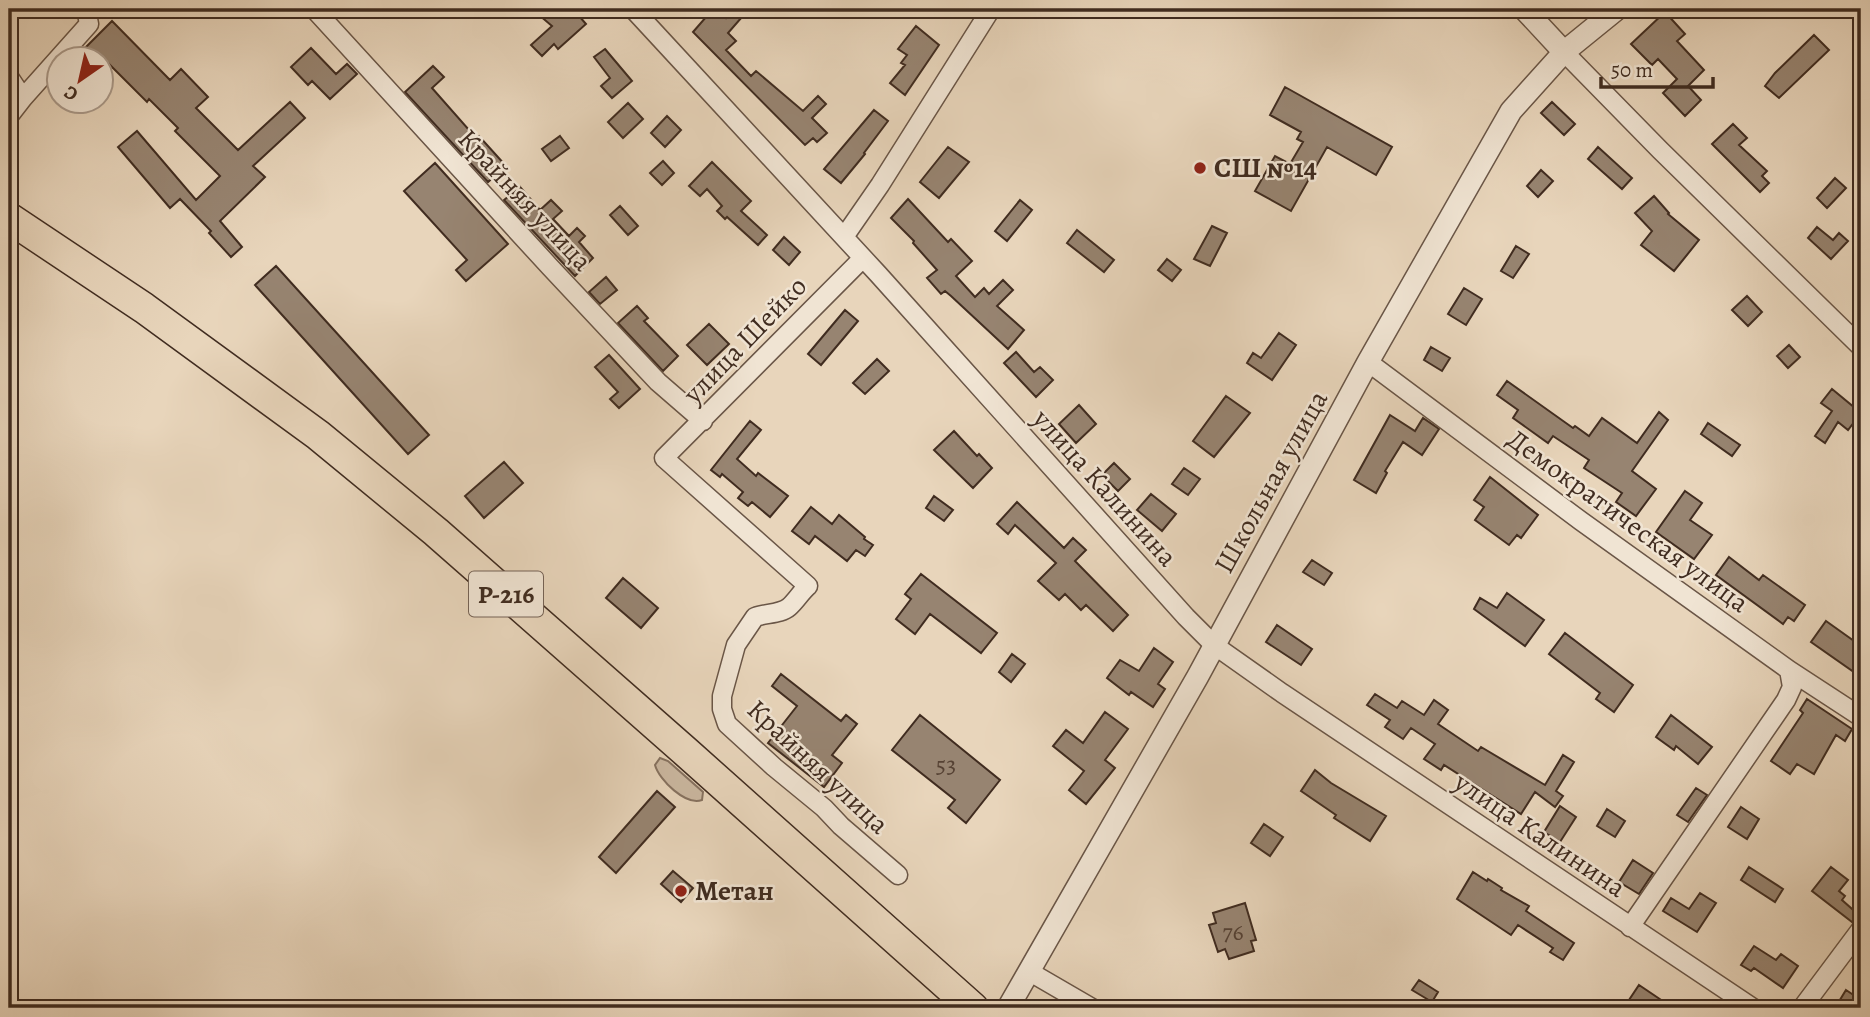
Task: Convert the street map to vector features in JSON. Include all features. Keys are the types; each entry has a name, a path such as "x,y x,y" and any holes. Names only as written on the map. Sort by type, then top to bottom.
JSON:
{"highway":[{"name":"Р-216","path":"9,218 215,357 358,468 677,743 973,1008"}],"street":[{"path":"9,117 89,24 86,9"},
{"name":"Крайняя улица","path":"314,9 658,382 703,421"},
{"name":"улица Калинина","path":"633,9 1214,645 1753,1008"},
{"path":"844,237 991,9"},
{"path":"1524,9 1660,150 1861,347"},
{"name":"Школьная улица","path":"1008,1008 1214,645 1368,362 1511,111 1564,52 1617,9"},
{"path":"9,77 23,98"},
{"name":"улица Шейко","path":"664,458 863,258"},
{"name":"Демократическая улица","path":"1368,362 1570,513 1789,670 1861,717"},
{"name":"Крайняя улица","path":"664,458 808,586 797,595 790,607 782,612 755,617 736,645 722,696 722,709 727,724 898,876"},
{"path":"1630,927 1786,700 1792,687 1789,670"},
{"path":"1802,1008 1861,929"},
{"path":"1030,972 1092,1008"}],"shaded area":[{"path":"660,758 668,761 703,792 702,800 696,801 681,796 667,784 655,765"}],"building":[{"path":"545,9 573,9 586,24 558,49 554,44 542,56 531,45 552,26 539,15"},
{"path":"713,9 726,18 734,9 749,9 728,33 736,41 726,50 751,76 756,71 803,111 818,96 826,104 812,118 827,133 817,142 813,138 805,145 693,32"},
{"path":"1665,12 1685,34 1677,41 1704,70 1688,86 1701,100 1685,116 1663,93 1677,79 1658,59 1652,65 1631,44"},
{"path":"112,21 170,80 181,69 208,97 196,108 238,150 290,102 305,118 253,166 265,177 220,221 242,247 231,257 209,233 211,231 180,199 170,208 118,147 137,131 196,200 220,176 175,131 178,128 116,71 116,46 87,46"},
{"path":"916,26 939,45 905,95 890,83 905,65 901,63 907,55 898,49"},
{"path":"1814,35 1829,50 1779,98 1765,86"},
{"path":"311,48 336,74 347,64 357,74 330,99 312,81 308,85 291,67"},
{"path":"605,49 632,81 612,98 601,86 610,78 594,57"},
{"path":"433,66 444,77 432,88 476,138 479,136 506,166 488,182 405,92"},
{"path":"1285,87 1392,147 1376,175 1327,147 1291,211 1255,191 1275,156 1290,164 1303,142 1297,139 1301,132 1270,115"},
{"path":"1552,102 1575,124 1564,135 1541,113"},
{"path":"628,103 643,119 623,138 608,122"},
{"path":"874,110 888,121 841,183 824,169"},
{"path":"667,116 681,130 665,147 651,133"},
{"path":"1733,124 1747,138 1739,145 1767,171 1762,176 1769,183 1760,192 1712,144"},
{"path":"560,136 569,148 551,161 542,149"},
{"path":"948,147 969,162 939,198 920,182"},
{"path":"1598,147 1632,178 1622,189 1588,159"},
{"path":"663,161 674,173 662,185 650,173"},
{"path":"712,162 751,201 741,211 767,235 758,245 717,211 722,206 707,189 700,196 689,186"},
{"path":"435,163 508,244 466,281 456,270 467,260 404,191"},
{"path":"1541,170 1553,181 1538,197 1527,186"},
{"path":"1835,178 1846,188 1827,208 1817,198"},
{"path":"520,187 540,210 551,200 562,211 553,219 569,236 577,228 585,236 579,242 593,258 575,276 504,200"},
{"path":"1654,196 1668,214 1699,240 1674,271 1641,245 1652,231 1635,213"},
{"path":"908,199 948,242 951,239 972,261 956,276 975,297 984,288 989,294 1003,280 1013,290 997,306 1024,330 1008,349 945,291 941,294 927,278 937,270 891,218"},
{"path":"1020,200 1032,210 1007,241 995,231"},
{"path":"620,206 638,226 628,235 610,215"},
{"path":"1212,226 1227,233 1210,266 1194,259"},
{"path":"1817,227 1833,240 1839,233 1848,241 1831,259 1808,238"},
{"path":"1077,230 1114,260 1104,272 1067,243"},
{"path":"784,237 800,252 789,265 773,250"},
{"path":"1516,246 1529,254 1513,278 1501,271"},
{"path":"1167,259 1181,270 1172,281 1158,270"},
{"path":"276,266 429,435 408,454 255,285"},
{"path":"606,277 617,290 600,304 589,292"},
{"path":"1464,288 1482,299 1466,325 1448,314"},
{"path":"1747,296 1762,312 1748,326 1732,310"},
{"path":"637,306 648,318 644,321 678,356 663,371 618,323"},
{"path":"845,310 858,321 821,365 808,354"},
{"path":"709,324 729,344 707,365 687,345"},
{"path":"1279,333 1296,345 1272,380 1247,363 1253,353 1261,358"},
{"path":"1789,345 1800,357 1788,368 1777,356"},
{"path":"1431,347 1450,358 1442,371 1424,360"},
{"path":"1016,352 1034,372 1040,367 1053,380 1036,397 1004,363"},
{"path":"609,355 640,389 619,408 610,399 618,392 595,367"},
{"path":"877,359 889,371 865,394 853,383"},
{"path":"1507,381 1573,428 1575,426 1589,436 1602,418 1637,443 1659,412 1668,420 1632,471 1656,489 1636,516 1616,502 1622,493 1584,468 1589,460 1553,436 1548,443 1513,418 1518,410 1497,395"},
{"path":"1832,389 1861,413 1848,430 1838,422 1825,443 1815,436 1832,411 1821,403"},
{"path":"1226,396 1250,413 1214,457 1193,441"},
{"path":"1079,405 1096,424 1076,443 1059,424"},
{"path":"1390,415 1415,431 1423,418 1439,429 1422,455 1403,442 1385,471 1387,473 1376,493 1354,480"},
{"path":"750,421 761,430 737,459 756,476 758,473 788,496 770,517 752,502 748,506 738,498 743,492 722,474 720,477 711,470"},
{"path":"1708,423 1740,445 1732,456 1701,434"},
{"path":"954,431 992,468 973,488 934,450"},
{"path":"504,462 523,483 484,518 465,496"},
{"path":"1114,463 1130,479 1118,491 1102,475"},
{"path":"1184,468 1200,479 1188,495 1172,484"},
{"path":"1490,477 1538,515 1521,538 1517,535 1509,545 1475,520 1484,507 1474,500"},
{"path":"1685,491 1702,503 1690,520 1712,535 1694,559 1656,532"},
{"path":"1151,494 1176,514 1162,531 1137,510"},
{"path":"934,496 953,510 944,521 926,508"},
{"path":"1017,502 1064,548 1073,538 1086,550 1075,561 1128,615 1113,631 1086,605 1081,610 1065,594 1059,600 1038,581 1056,563 1015,525 1008,534 997,524"},
{"path":"811,507 832,524 839,515 865,537 864,539 873,545 865,556 856,550 847,561 815,536 809,544 792,531"},
{"path":"1729,557 1759,580 1763,575 1805,605 1794,621 1788,617 1783,624 1716,575"},
{"path":"1312,560 1332,573 1324,585 1303,572"},
{"path":"921,574 997,633 981,653 930,614 915,634 896,619 911,599 905,594"},
{"path":"623,578 658,608 641,628 606,598"},
{"path":"1507,593 1544,620 1525,646 1474,609 1480,598 1497,608"},
{"path":"1826,621 1861,646 1861,677 1811,642"},
{"path":"1277,625 1312,649 1301,665 1266,642"},
{"path":"1565,633 1633,685 1614,712 1596,699 1600,693 1549,654"},
{"path":"1154,648 1173,662 1158,684 1165,689 1153,707 1131,692 1129,695 1107,678 1120,660 1139,671"},
{"path":"1012,654 1025,664 1011,682 999,672"},
{"path":"781,674 841,721 846,715 857,724 832,755 842,763 824,787 768,743 797,706 772,686"},
{"path":"1375,694 1397,708 1402,701 1424,715 1434,700 1448,710 1438,724 1478,751 1481,747 1545,785 1563,755 1574,762 1556,791 1563,796 1555,807 1535,792 1521,814 1444,765 1441,770 1424,759 1435,744 1411,728 1403,739 1385,727 1390,720 1367,705"},
{"path":"1807,699 1852,729 1845,741 1836,735 1814,774 1797,764 1790,774 1771,761 1803,713 1800,710"},
{"path":"1105,712 1128,729 1105,760 1115,768 1086,804 1069,790 1084,771 1053,746 1066,730 1083,743"},
{"path":"920,715 1000,780 966,823 948,808 955,800 892,750"},
{"path":"1671,715 1712,747 1698,764 1676,746 1674,750 1656,737"},
{"path":"1315,770 1331,783 1386,816 1370,841 1334,818 1336,815 1301,791"},
{"path":"1696,788 1707,795 1688,822 1677,815"},
{"path":"657,791 675,807 616,873 599,857"},
{"path":"1560,806 1576,817 1560,842 1544,832"},
{"path":"1741,807 1759,819 1747,839 1728,827"},
{"path":"1607,809 1625,821 1615,837 1597,826"},
{"path":"1264,824 1283,837 1270,856 1251,843"},
{"path":"1633,860 1653,873 1639,894 1619,882"},
{"path":"1749,867 1783,889 1775,902 1741,880"},
{"path":"1831,867 1848,880 1839,891 1845,896 1842,900 1860,916 1852,922 1812,891"},
{"path":"673,871 693,888 681,902 661,884"},
{"path":"1473,872 1529,906 1526,911 1574,943 1563,960 1550,952 1553,948 1518,925 1511,935 1457,899"},
{"path":"1700,893 1716,903 1697,932 1663,911 1671,898 1689,909"},
{"path":"1245,903 1256,940 1251,941 1254,951 1229,959 1225,949 1218,952 1209,925 1216,923 1213,913"},
{"path":"1754,946 1776,960 1781,954 1798,966 1783,988 1754,968 1751,971 1741,965"},
{"path":"1419,980 1438,992 1432,1002 1412,990"},
{"path":"1639,985 1673,1008 1641,1008 1629,1000"},
{"path":"1846,990 1861,1000 1861,1008 1835,1008"}],"place":[{"name":"СШ №14","path":"1200,168"},
{"name":"Метан","path":"681,891"}]}
